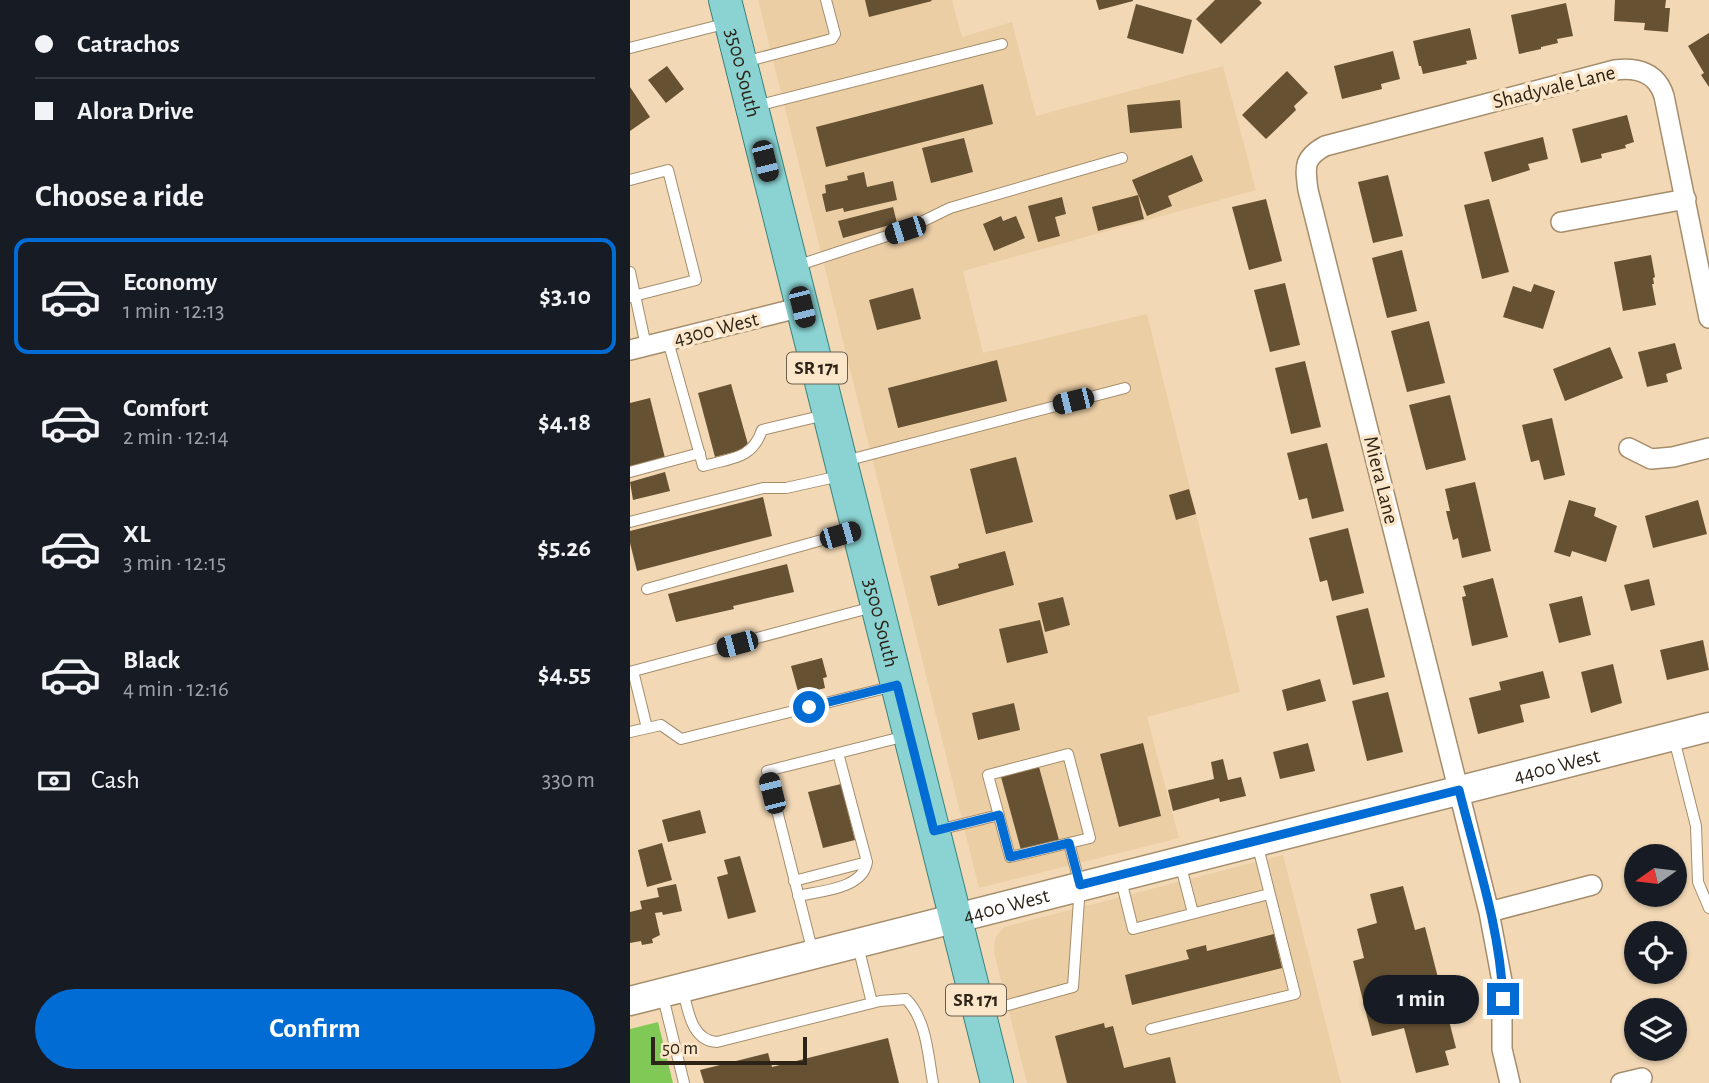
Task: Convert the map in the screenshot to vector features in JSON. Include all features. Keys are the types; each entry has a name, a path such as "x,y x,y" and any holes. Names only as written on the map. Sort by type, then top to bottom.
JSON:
{"main road":[{"name":"3500 South","path":"727,11 997,1083"}],"street":[{"name":"Shadyvale Lane","path":"1306,170 1308,159 1325,146 1629,68 1648,74 1661,86 1709,318"},
{"name":"Miera Lane","path":"1306,170 1308,190 1489,912 1502,981 1502,1049 1510,1083"},
{"path":"1561,222 1686,199"},
{"name":"4300 West","path":"638,348 802,307"},
{"path":"1629,448 1651,459 1673,457 1709,447"},
{"name":"4400 West","path":"630,1001 1709,727"},
{"path":"1489,912 1592,885"},
{"path":"1621,1083 1642,1078"}],"lane":[{"path":"740,63 832,39 835,34 826,0"},
{"path":"630,48 727,11"},
{"path":"752,107 1002,44"},
{"path":"792,268 905,230 950,208 1122,158"},
{"path":"630,180 668,170 696,280 633,296"},
{"path":"630,272 638,348"},
{"path":"668,341 703,466 747,454 758,443 762,430 828,414"},
{"path":"630,523 763,488 786,488 842,469 1125,388"},
{"path":"630,472 700,453"},
{"path":"647,589 858,530"},
{"path":"647,728 632,671 877,606"},
{"path":"630,732 660,725 681,739 897,685"},
{"path":"813,954 767,771 910,735"},
{"path":"1674,736 1696,826 1698,882 1709,908"},
{"path":"798,897 856,881 866,869 867,862 838,753"},
{"path":"1068,754 1090,838 1069,843 1010,857 988,775 1068,754"},
{"path":"934,831 999,815"},
{"path":"1151,1030 1295,994 1256,841"},
{"path":"979,1014 1073,986 1080,885 1069,843"},
{"path":"1179,861 1193,914"},
{"path":"794,881 867,862"},
{"path":"1120,876 1133,929 1269,894"},
{"path":"857,942 872,1003"},
{"path":"672,990 697,1032 711,1042 901,998 911,1003 918,1013 933,1083"},
{"path":"672,990 684,1083"}],"shaded area":[{"path":"758,0 952,0 962,37 1012,22 1036,116 1223,66 1256,190 963,271 983,353 1147,314 1240,692 1147,717 1179,838 979,888"},
{"path":"1283,855 1341,1083 1027,1083 994,953 995,938 1004,927"}],"green space":[{"path":"658,1022 673,1083 630,1083 630,1029"}],"building":[{"path":"865,0 931,0 932,1 869,17"},
{"path":"1096,0 1133,0 1133,1 1099,10"},
{"path":"1215,0 1259,0 1262,3 1221,44 1196,19"},
{"path":"1615,0 1666,0 1665,8 1670,8 1668,32 1644,30 1645,23 1614,21"},
{"path":"1566,3 1573,36 1557,39 1558,43 1541,49 1519,54 1511,15"},
{"path":"1136,4 1192,20 1183,54 1127,38"},
{"path":"1470,28 1477,59 1466,61 1467,64 1423,74 1413,41"},
{"path":"1709,33 1709,87 1688,46"},
{"path":"1393,51 1400,79 1381,84 1382,89 1342,99 1334,66"},
{"path":"667,66 684,89 666,103 648,80"},
{"path":"1287,71 1308,93 1294,106 1296,110 1266,139 1242,115"},
{"path":"983,84 993,124 826,167 816,127"},
{"path":"630,87 650,117 630,131"},
{"path":"1180,100 1182,128 1130,133 1127,105"},
{"path":"1627,115 1634,142 1625,145 1626,148 1601,154 1602,158 1581,163 1572,129"},
{"path":"1543,137 1548,159 1528,164 1530,170 1492,182 1484,152"},
{"path":"964,138 973,172 931,183 922,148"},
{"path":"1192,155 1203,181 1168,196 1172,206 1147,216 1132,180"},
{"path":"864,172 867,187 893,181 897,200 844,212 843,208 826,212 822,194 826,193 825,185 848,180 847,176"},
{"path":"1388,175 1403,236 1373,243 1358,182"},
{"path":"1138,195 1144,219 1098,231 1092,207"},
{"path":"1062,197 1066,214 1055,217 1060,236 1038,242 1028,206"},
{"path":"1266,199 1282,261 1249,270 1232,207"},
{"path":"1489,199 1509,272 1482,279 1464,205"},
{"path":"893,207 897,223 843,238 838,221"},
{"path":"1001,216 1003,221 1016,216 1025,238 994,251 983,224"},
{"path":"1402,250 1417,311 1387,318 1372,258"},
{"path":"1651,255 1656,305 1623,311 1614,262"},
{"path":"1285,283 1300,345 1270,352 1254,290"},
{"path":"1534,284 1555,291 1543,329 1503,317 1513,286 1531,292"},
{"path":"913,288 921,319 877,330 869,300"},
{"path":"1429,321 1445,383 1407,392 1391,331"},
{"path":"1675,343 1682,369 1666,374 1668,382 1647,387 1638,352"},
{"path":"1610,347 1623,378 1565,401 1553,369"},
{"path":"997,360 1007,401 898,428 888,388"},
{"path":"1305,361 1321,427 1291,434 1275,368"},
{"path":"731,384 749,448 715,457 698,393"},
{"path":"1450,395 1466,460 1426,470 1409,405"},
{"path":"650,398 665,458 630,467 630,403"},
{"path":"1552,418 1565,475 1544,480 1539,460 1531,462 1522,425"},
{"path":"1327,443 1344,511 1312,519 1307,498 1299,500 1287,453"},
{"path":"1016,457 1033,522 986,534 970,469"},
{"path":"665,472 670,491 633,500 630,482"},
{"path":"1475,482 1491,551 1462,558 1458,538 1453,540 1446,511 1450,511 1445,489"},
{"path":"1189,489 1196,514 1176,520 1169,495"},
{"path":"763,497 772,536 637,571 630,531"},
{"path":"1569,500 1596,508 1594,516 1617,526 1606,562 1572,551 1570,557 1554,552"},
{"path":"1698,500 1707,534 1653,548 1645,516"},
{"path":"1348,528 1364,593 1332,601 1327,580 1320,582 1309,538"},
{"path":"1005,551 1014,585 938,606 930,576 959,568 958,564"},
{"path":"787,564 794,592 676,622 668,594"},
{"path":"1493,578 1508,637 1472,646 1462,597 1466,596 1463,586"},
{"path":"1649,579 1655,605 1631,611 1624,585"},
{"path":"1582,596 1591,635 1559,643 1549,604"},
{"path":"1063,597 1070,625 1045,632 1038,603"},
{"path":"1368,608 1385,677 1353,685 1336,616"},
{"path":"1040,620 1048,653 1007,663 999,629"},
{"path":"1703,640 1709,670 1667,680 1660,650"},
{"path":"822,658 827,677 823,678 825,688 799,695 791,666"},
{"path":"1613,664 1622,703 1591,713 1581,672"},
{"path":"1543,671 1550,698 1520,705 1524,722 1478,734 1469,698 1501,690 1499,682"},
{"path":"1320,679 1326,701 1287,711 1282,690"},
{"path":"1388,692 1403,752 1367,761 1352,701"},
{"path":"1014,703 1020,730 978,740 972,713"},
{"path":"1143,743 1161,816 1119,827 1100,754"},
{"path":"1308,743 1315,771 1280,779 1273,752"},
{"path":"1223,759 1228,780 1241,777 1246,796 1220,802 1219,798 1173,811 1168,790 1214,779 1211,762"},
{"path":"1039,767 1059,840 1021,850 1001,777"},
{"path":"841,784 855,840 823,848 808,792"},
{"path":"700,810 706,833 668,842 662,820"},
{"path":"662,843 672,880 647,887 638,850"},
{"path":"740,856 756,912 728,919 717,877 728,874 724,860"},
{"path":"676,884 682,911 663,915 662,912 655,913 660,935 652,939 653,943 630,943 630,912 642,909 640,901 659,897 657,888"},
{"path":"1403,886 1415,930 1425,927 1456,1048 1445,1051 1449,1065 1416,1073 1404,1028 1372,1036 1353,961 1364,958 1357,929 1377,923 1370,894"},
{"path":"1274,934 1282,968 1132,1005 1125,975 1189,959 1186,950 1206,945 1207,951"},
{"path":"1104,1023 1105,1028 1113,1026 1124,1068 1170,1057 1176,1083 1067,1083 1055,1036"},
{"path":"888,1038 899,1083 704,1083 700,1070 768,1053 772,1067"}],"route":[{"path":"809,707 897,685 934,831 999,815 1010,857 1069,843 1080,885 1459,790 1500,963 1503,999"}]}
